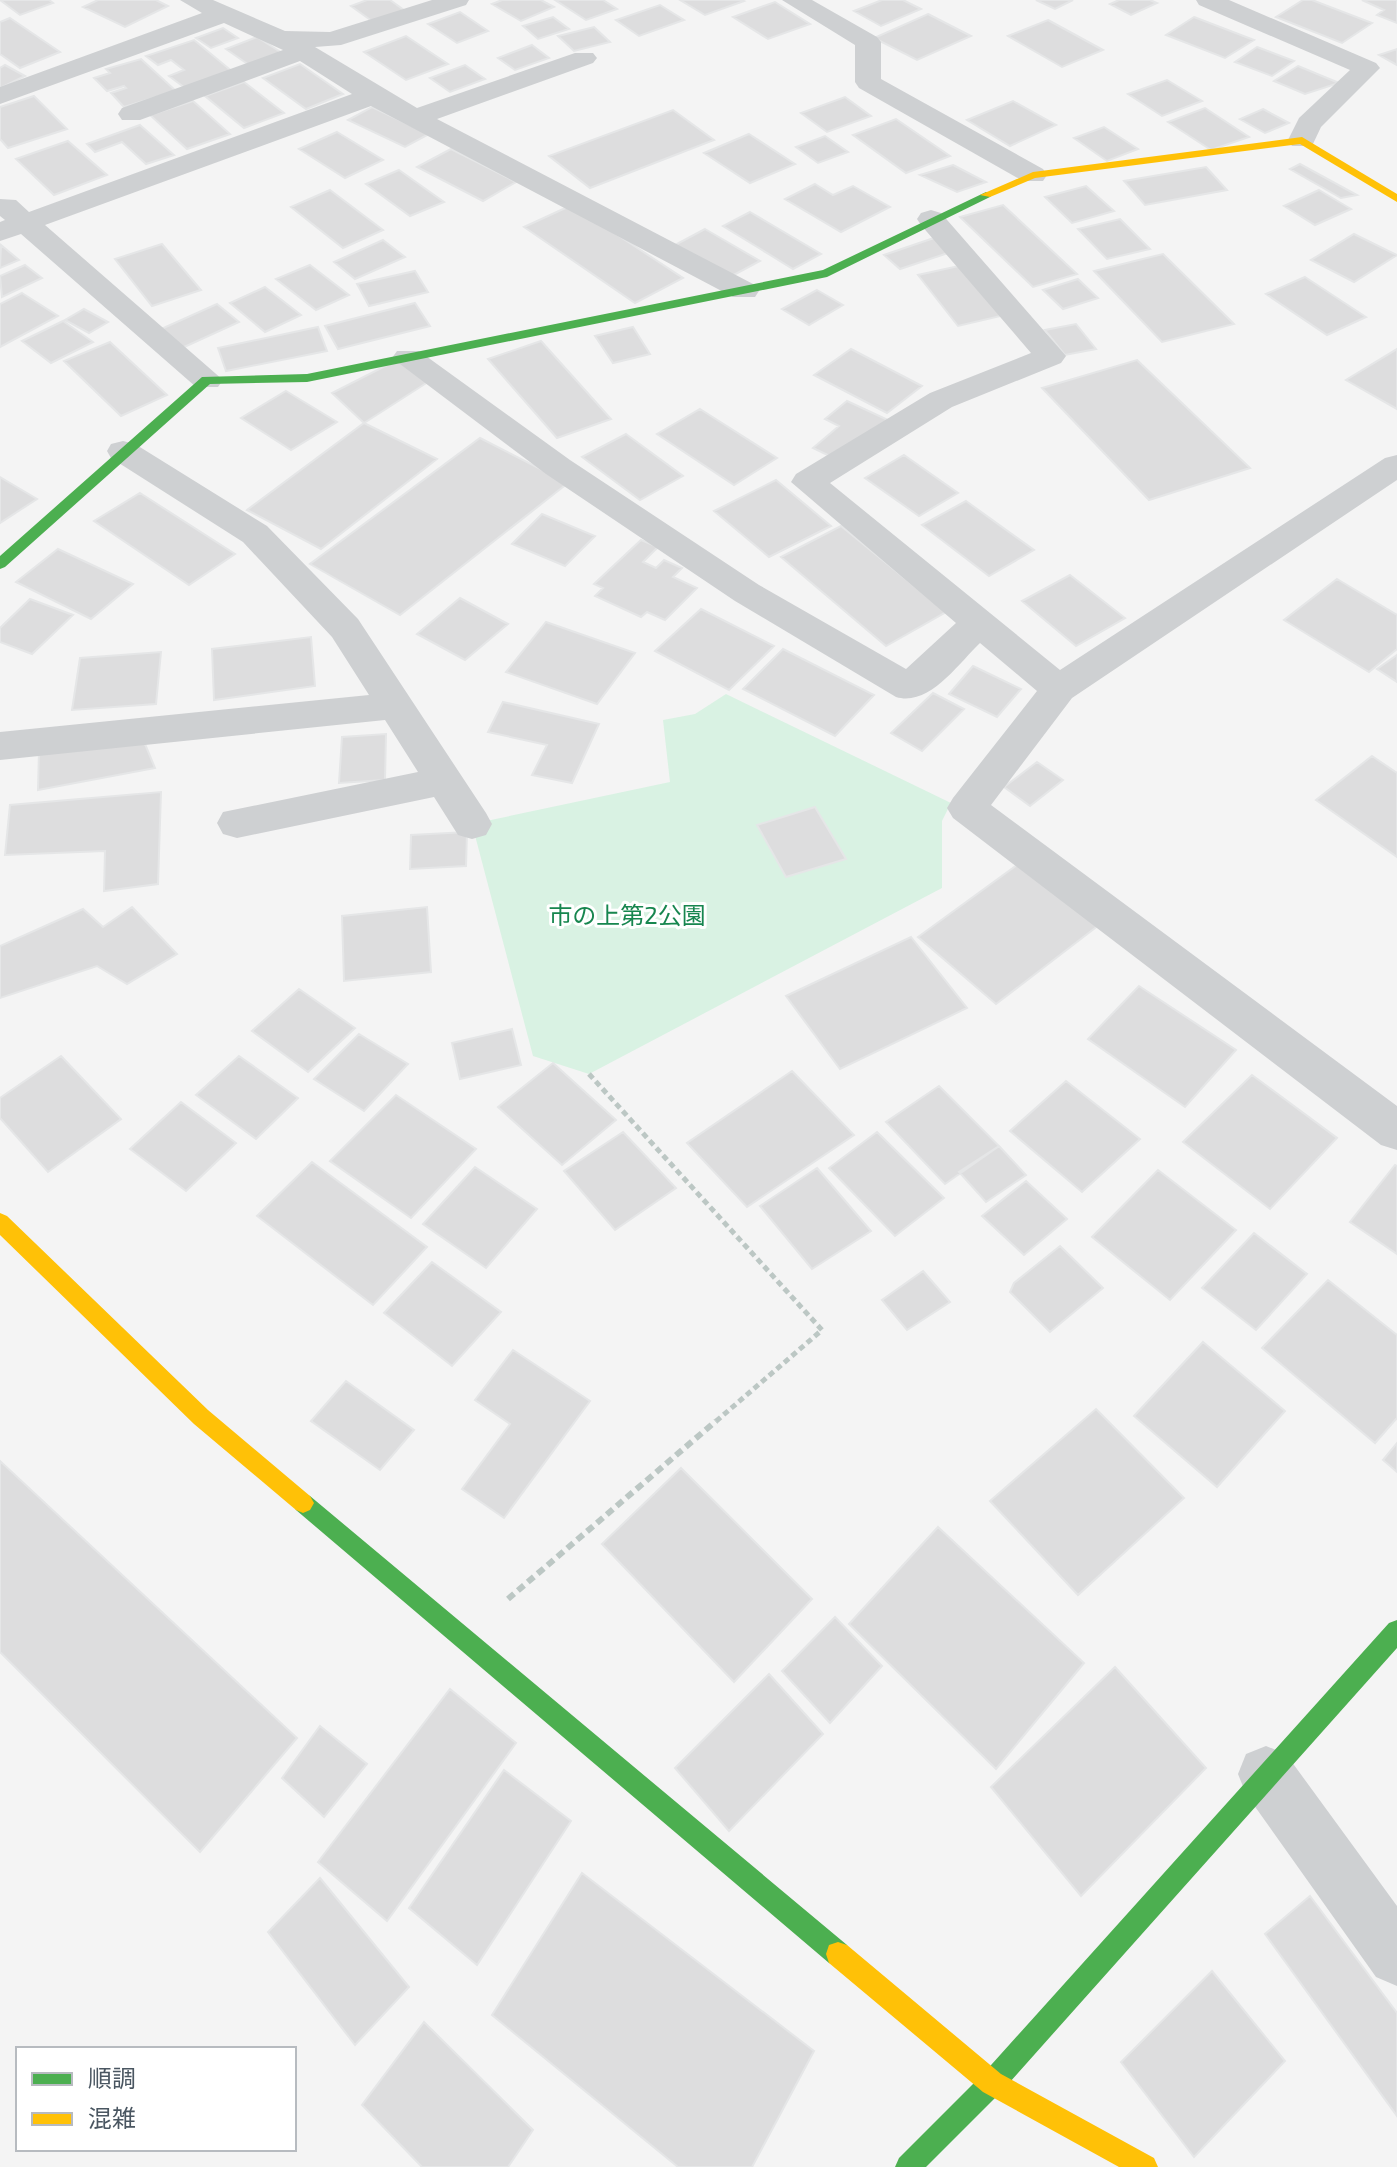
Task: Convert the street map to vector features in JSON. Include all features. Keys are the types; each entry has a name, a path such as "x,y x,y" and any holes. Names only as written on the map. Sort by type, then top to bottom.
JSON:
{"street":[{"path":"131,114 293,45 332,40 457,0"},
{"path":"794,0 868,42 868,82 1033,175"},
{"path":"1208,0 1367,68 1309,124 1302,140"},
{"path":"0,96 210,5 293,45 373,96 744,291"},
{"path":"415,118 584,58"},
{"path":"12,227 373,96"},
{"path":"0,564 123,451 207,380 307,378 827,273 931,219 1033,175 1302,140 1397,199"},
{"path":"0,201 12,227 207,380"},
{"path":"931,219 1050,356 941,400 808,482 1059,689"},
{"path":"408,358 558,467 747,593 909,688 979,623"},
{"path":"123,451 255,534 345,628 472,824"},
{"path":"1397,465 1059,689 967,808 1397,1131"},
{"path":"0,746 395,706"},
{"path":"237,823 444,781"},
{"path":"0,1222 201,1417 465,1636 992,2083 1145,2167"},
{"path":"908,2167 992,2083 1397,1631"},
{"path":"1266,1774 1397,1956"}],"path":[{"path":"465,1636 822,1330 589,1074"}],"green space":[{"name":"市の上第2公園","path":"726,694 951,803 942,821 942,888 589,1074 533,1056 472,824 670,782 663,720 695,714"}],"building":[{"path":"0,0 49,0 53,3 20,15"},
{"path":"98,0 156,0 168,6 125,27 83,7"},
{"path":"367,0 390,0 408,13 376,24 351,6"},
{"path":"502,0 541,0 554,7 521,21 492,4"},
{"path":"555,0 603,0 617,9 586,20"},
{"path":"680,0 742,0 744,1 705,15"},
{"path":"882,0 903,0 921,9 881,26 854,11"},
{"path":"1036,0 1073,0 1055,9"},
{"path":"1119,0 1150,0 1157,3 1131,15 1110,4"},
{"path":"1303,0 1312,0 1372,23 1342,43 1276,17"},
{"path":"1362,0 1397,0 1397,23 1377,15 1384,10"},
{"path":"775,2 810,24 768,39 733,17"},
{"path":"660,5 684,20 639,36 616,20"},
{"path":"460,12 488,31 457,43 428,24"},
{"path":"928,14 971,36 917,60 874,38"},
{"path":"553,17 569,29 538,39 523,26"},
{"path":"1194,17 1254,40 1225,58 1166,35"},
{"path":"10,18 60,52 20,68 0,54 0,22"},
{"path":"1048,20 1103,50 1062,67 1008,36"},
{"path":"594,27 610,42 574,51 558,36"},
{"path":"223,28 238,38 211,48 196,38"},
{"path":"406,36 448,64 406,80 364,52"},
{"path":"257,37 282,53 249,65 226,49"},
{"path":"194,40 233,72 185,88 169,76 184,70 171,60 158,65 146,56"},
{"path":"532,45 549,58 515,70 498,58"},
{"path":"1257,47 1294,61 1272,76 1235,62"},
{"path":"1397,49 1397,65 1379,55"},
{"path":"141,59 176,91 124,107 111,93 126,88 124,86 107,91 94,78 110,73 106,69"},
{"path":"300,64 343,94 306,109 263,78"},
{"path":"5,65 25,76 0,88 0,68"},
{"path":"465,65 485,79 450,92 430,78"},
{"path":"1298,66 1339,83 1305,94 1274,81"},
{"path":"1167,80 1202,101 1162,116 1128,94"},
{"path":"244,82 284,113 244,128 205,96"},
{"path":"34,96 67,129 8,148 0,139 0,107"},
{"path":"845,97 871,116 827,132 801,113"},
{"path":"193,101 230,134 187,149 150,115"},
{"path":"1013,101 1056,125 1010,146 967,120"},
{"path":"372,107 429,134 405,147 348,120"},
{"path":"1205,108 1249,137 1211,150 1168,122"},
{"path":"1263,109 1289,123 1265,133 1240,119"},
{"path":"673,110 714,140 590,188 549,156"},
{"path":"896,119 950,156 906,173 853,135"},
{"path":"140,125 174,155 146,164 122,142 95,152 87,144"},
{"path":"1104,127 1138,149 1107,161 1074,138"},
{"path":"337,132 383,160 345,178 299,149"},
{"path":"749,134 795,164 750,183 704,153"},
{"path":"825,136 848,152 818,163 796,147"},
{"path":"68,141 107,175 54,195 16,159"},
{"path":"451,149 516,182 483,201 417,167"},
{"path":"1300,164 1357,195 1341,198 1290,169"},
{"path":"953,165 986,182 957,192 920,175"},
{"path":"1206,167 1227,190 1145,205 1124,181"},
{"path":"399,170 444,202 410,216 366,184"},
{"path":"815,184 833,195 853,186 890,207 841,232 785,199"},
{"path":"1086,186 1114,211 1072,223 1045,197"},
{"path":"330,190 383,230 343,248 291,207"},
{"path":"1319,190 1351,209 1315,225 1284,206"},
{"path":"572,205 683,278 635,303 524,227"},
{"path":"1003,205 1077,274 1033,287 960,217"},
{"path":"750,212 821,254 793,269 723,226"},
{"path":"1120,219 1150,249 1107,259 1078,229"},
{"path":"705,229 760,261 728,278 673,246"},
{"path":"1354,234 1397,255 1354,282 1311,260"},
{"path":"934,238 951,252 900,269 884,255"},
{"path":"383,240 405,257 355,279 334,262"},
{"path":"162,244 201,290 152,306 115,259"},
{"path":"1,245 19,260 0,268"},
{"path":"1163,254 1234,324 1162,342 1094,271"},
{"path":"25,265 42,278 2,297 0,276"},
{"path":"310,265 349,295 316,310 276,279"},
{"path":"963,265 1005,315 958,326 918,275"},
{"path":"415,271 428,292 369,306 357,284"},
{"path":"1305,277 1366,317 1327,335 1266,294"},
{"path":"1078,279 1098,298 1063,309 1043,290"},
{"path":"265,287 301,315 265,332 230,303"},
{"path":"817,290 843,305 809,325 782,309"},
{"path":"22,293 58,316 0,347 0,304"},
{"path":"415,303 430,326 338,349 325,326"},
{"path":"217,304 239,322 182,348 159,330"},
{"path":"84,309 108,322 89,333 65,320"},
{"path":"63,321 93,342 51,363 22,341"},
{"path":"1076,324 1096,349 1065,355 1045,330"},
{"path":"318,327 327,351 226,371 218,348"},
{"path":"633,327 650,354 613,363 595,336"},
{"path":"541,341 611,419 557,438 488,359"},
{"path":"110,342 167,395 121,416 64,361"},
{"path":"851,349 922,386 887,413 814,375"},
{"path":"1397,349 1397,409 1346,380"},
{"path":"399,359 428,382 364,423 332,393"},
{"path":"1137,360 1250,468 1149,500 1042,388"},
{"path":"286,391 337,422 291,450 241,418"},
{"path":"847,401 888,420 840,461 813,448 839,426 825,419"},
{"path":"700,409 777,458 734,485 657,434"},
{"path":"364,423 437,459 321,549 247,510"},
{"path":"626,434 683,476 640,500 582,457"},
{"path":"480,438 568,483 400,615 310,564"},
{"path":"904,455 958,493 919,516 865,478"},
{"path":"0,477 37,499 0,523"},
{"path":"776,480 831,526 769,557 714,511"},
{"path":"140,493 235,554 189,585 94,521"},
{"path":"966,501 1034,550 989,576 922,525"},
{"path":"542,514 595,536 565,566 512,544"},
{"path":"841,526 946,612 886,646 781,557"},
{"path":"641,540 658,547 643,562 656,568 664,560 682,568 673,577 697,588 665,620 647,612 641,617 595,596 603,588 594,584"},
{"path":"58,549 133,584 91,619 16,582"},
{"path":"1070,575 1125,618 1076,646 1022,601"},
{"path":"1337,579 1397,615 1397,649 1369,672 1284,620"},
{"path":"460,598 508,624 465,660 417,634"},
{"path":"30,599 73,615 32,654 0,642 0,628"},
{"path":"701,609 774,646 729,690 655,651"},
{"path":"546,622 635,653 597,704 506,672"},
{"path":"311,637 315,686 214,700 212,649"},
{"path":"783,649 874,695 835,736 743,689"},
{"path":"161,652 156,704 72,710 80,658"},
{"path":"1397,655 1397,682 1377,669"},
{"path":"973,666 1021,689 997,717 949,694"},
{"path":"933,693 964,709 922,751 891,733"},
{"path":"503,702 599,724 572,783 532,775 547,745 488,732"},
{"path":"140,732 155,768 38,790 39,750"},
{"path":"386,734 385,780 339,783 342,737"},
{"path":"1372,756 1397,773 1397,857 1316,800"},
{"path":"1037,762 1063,780 1030,806 1004,787"},
{"path":"161,792 158,884 104,891 105,851 5,855 10,805"},
{"path":"815,807 846,859 786,877 757,825"},
{"path":"467,832 466,866 410,869 411,835"},
{"path":"1021,862 1099,925 996,1004 918,937"},
{"path":"132,907 177,954 127,984 97,966 0,998 0,946 83,909 103,927"},
{"path":"427,907 431,972 344,981 342,916"},
{"path":"911,937 967,1008 840,1069 786,996"},
{"path":"1139,986 1236,1050 1185,1107 1088,1039"},
{"path":"299,989 355,1028 308,1072 252,1031"},
{"path":"512,1029 521,1065 460,1079 452,1043"},
{"path":"359,1034 408,1064 364,1111 314,1079"},
{"path":"61,1056 121,1119 48,1172 0,1118 0,1098"},
{"path":"239,1056 298,1098 256,1139 196,1095"},
{"path":"553,1063 616,1120 562,1165 498,1107"},
{"path":"792,1071 854,1135 747,1207 687,1143"},
{"path":"1252,1075 1337,1138 1270,1209 1183,1142"},
{"path":"1066,1081 1140,1139 1082,1192 1010,1131"},
{"path":"939,1086 999,1146 945,1184 886,1122"},
{"path":"396,1095 476,1149 411,1218 330,1161"},
{"path":"181,1102 236,1143 186,1191 130,1149"},
{"path":"623,1132 676,1188 615,1230 564,1171"},
{"path":"877,1132 944,1198 895,1236 829,1168"},
{"path":"999,1146 1026,1175 986,1202 959,1172"},
{"path":"312,1162 427,1247 373,1305 257,1216"},
{"path":"1397,1166 1397,1254 1350,1222"},
{"path":"475,1167 537,1209 486,1268 423,1224"},
{"path":"817,1168 871,1231 812,1269 760,1206"},
{"path":"1158,1170 1236,1230 1170,1300 1092,1237"},
{"path":"1026,1181 1067,1219 1024,1255 982,1216"},
{"path":"1254,1233 1307,1274 1256,1330 1202,1288"},
{"path":"1060,1246 1103,1288 1050,1332 1010,1292 1014,1283"},
{"path":"432,1262 501,1312 452,1366 384,1313"},
{"path":"923,1271 950,1302 907,1330 882,1300"},
{"path":"1328,1280 1397,1335 1397,1418 1375,1443 1262,1348"},
{"path":"1203,1342 1285,1411 1217,1487 1134,1416"},
{"path":"513,1350 590,1401 504,1518 462,1489 510,1424 475,1400"},
{"path":"346,1381 414,1430 380,1470 311,1421"},
{"path":"1096,1409 1184,1498 1078,1595 990,1501"},
{"path":"1397,1443 1397,1472 1383,1460"},
{"path":"0,1461 297,1738 200,1852 0,1652"},
{"path":"681,1468 812,1599 734,1682 602,1544"},
{"path":"938,1527 1084,1663 996,1769 849,1624"},
{"path":"835,1617 882,1666 830,1723 782,1671"},
{"path":"1115,1667 1206,1768 1081,1896 991,1787"},
{"path":"769,1674 823,1734 729,1831 675,1768"},
{"path":"450,1689 516,1743 387,1921 318,1862"},
{"path":"320,1726 367,1764 324,1817 282,1778"},
{"path":"504,1770 571,1821 477,1965 409,1908"},
{"path":"582,1873 814,2051 752,2167 678,2167 492,2015"},
{"path":"320,1878 409,1987 355,2045 268,1932"},
{"path":"1310,1896 1397,2013 1397,2116 1265,1934"},
{"path":"1212,1971 1285,2061 1194,2157 1121,2062"},
{"path":"424,2022 533,2130 508,2167 422,2167 362,2105"}],"traffic: fast":[{"path":"0,564 207,380 307,378 827,273 986,195"},
{"path":"303,1503 838,1954"},
{"path":"908,2167 992,2083 1397,1631"}],"traffic: slow":[{"path":"986,195 1033,175 1302,140 1397,199"},
{"path":"0,1222 201,1417 303,1503"},
{"path":"838,1954 992,2083 1145,2167"}]}
